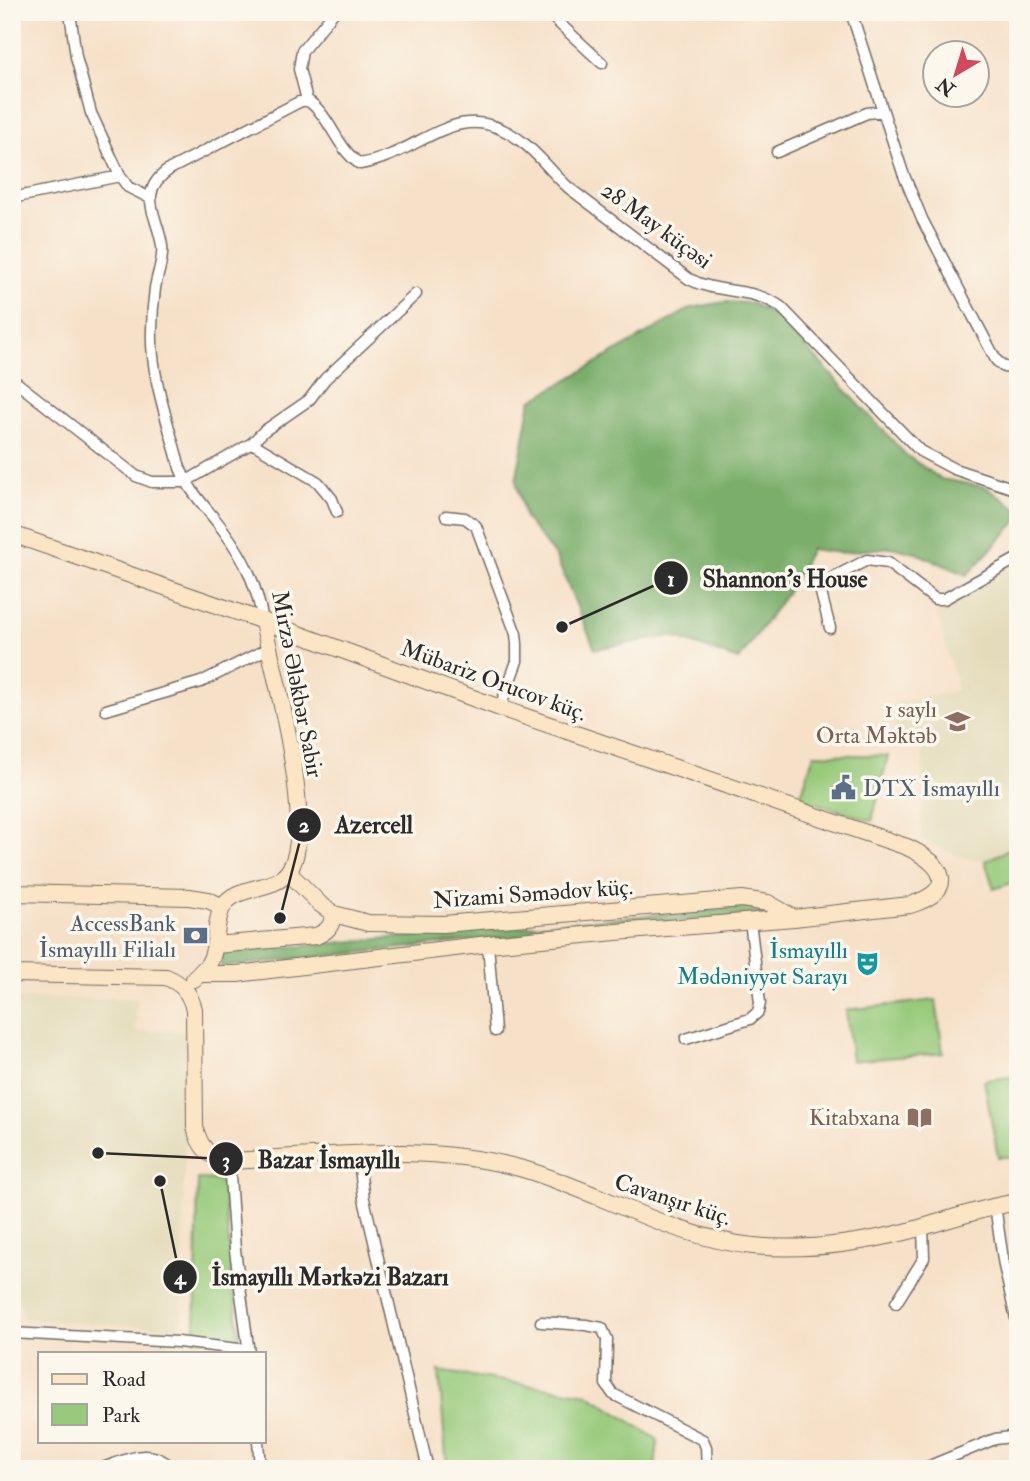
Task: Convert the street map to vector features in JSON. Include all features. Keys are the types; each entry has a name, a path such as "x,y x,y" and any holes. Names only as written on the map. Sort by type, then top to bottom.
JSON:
{"street":[{"path":"70,12 83,92 91,113 120,176 128,187 150,198"},
{"name":"28 May küçəsi","path":"334,12 302,51 299,69 307,100 317,106 348,155 360,164 377,161 455,125 474,121 487,123 507,132 526,145 569,188 688,279 710,288 757,294 781,307 920,451 954,469 1018,490"},
{"path":"547,12 602,63"},
{"path":"851,12 903,173 928,231 996,360 1004,367 1018,369"},
{"path":"185,482 153,356 155,290 162,246 151,210 150,198 154,184 170,169 307,100"},
{"path":"778,152 867,113 883,111"},
{"path":"12,198 120,176"},
{"path":"12,379 136,477 152,482 185,482 252,443 264,431 309,400 325,379 416,294"},
{"path":"252,443 318,482 332,499 337,513"},
{"name":"Mirzə Ələkbər Sabir","path":"185,482 245,561 255,583 296,781 298,842 294,861 288,872"},
{"path":"446,516 465,518 475,526 516,634 517,661 500,708"},
{"name":"Mübariz Orucov küç.","path":"12,534 263,621 500,708 907,847 932,860 939,868 941,878 938,887 925,901 794,918"},
{"path":"830,628 821,593 826,580 867,559 888,563 935,599 944,598 1018,558"},
{"path":"106,710 187,688 269,648"},
{"path":"12,974 166,977 184,986 208,965 216,945 223,907 235,896 268,886 288,872"},
{"name":"Nizami Səmədov küç.","path":"288,872 334,914 369,923 443,924 742,899 768,903 794,918"},
{"path":"12,893 189,897 208,900 223,907"},
{"path":"216,945 316,936 326,932 331,926 334,914"},
{"path":"200,974 237,974 488,944 794,918"},
{"path":"686,1039 750,1018 758,1012 760,1003 750,920"},
{"path":"488,944 495,1031"},
{"name":"Cavanşır küç.","path":"184,986 194,1009 195,1127 205,1151 218,1160 429,1153 493,1162 549,1178 686,1231 754,1246 832,1245 923,1227 1018,1202"},
{"path":"358,1154 363,1199 428,1469"},
{"path":"12,1334 178,1342 249,1352 235,1250 229,1161"},
{"path":"995,1206 1004,1266 1018,1327"},
{"path":"896,1303 923,1258 923,1227"},
{"path":"541,1322 602,1328 607,1339 606,1384 613,1394 703,1440 707,1469"},
{"path":"922,1469 995,1439 1018,1436"},
{"path":"258,1442 260,1469"},
{"path":"99,1469 148,1454 158,1457 173,1469"}],"shaded area":[{"name":"1 saylı Orta Məktəb","path":"1018,562 1018,845 985,861 957,856 921,840 923,740 896,740 895,704 958,690 935,607"},
{"path":"137,998 136,1031 187,1031 181,1329 24,1319 12,1275 12,999"}],"green space":[{"path":"725,302 751,303 777,316 906,455 941,479 986,487 1018,509 1018,520 967,575 916,553 891,547 839,553 811,549 790,588 739,660 671,636 595,649 556,557 525,518 516,481 531,401 691,308"},
{"path":"814,754 888,756 872,821 800,798"},
{"path":"1018,845 1018,881 994,889 985,861"},
{"path":"753,906 771,914 617,926 221,967 222,953"},
{"path":"936,1000 943,1053 852,1061 846,1010"},
{"path":"1018,1076 1018,1157 998,1157 984,1080"},
{"path":"198,1179 222,1180 240,1342 195,1339"},
{"path":"439,1371 588,1394 658,1440 655,1469 447,1469"}],"place":[{"name":"Shannon's House","path":"562,627"},
{"name":"1 saylı Orta Məktəb","path":"957,722"},
{"name":"DTX İsmayıllı","path":"843,788"},
{"name":"Azercell","path":"280,918"},
{"name":"AccessBank İsmayıllı Filialı","path":"196,936"},
{"name":"İsmayıllı Mədəniyyət Sarayı","path":"868,963"},
{"name":"Kitabxana","path":"920,1117"},
{"name":"Bazar İsmayıllı","path":"98,1153"},
{"name":"İsmayıllı Mərkəzi Bazarı","path":"160,1181"}]}
